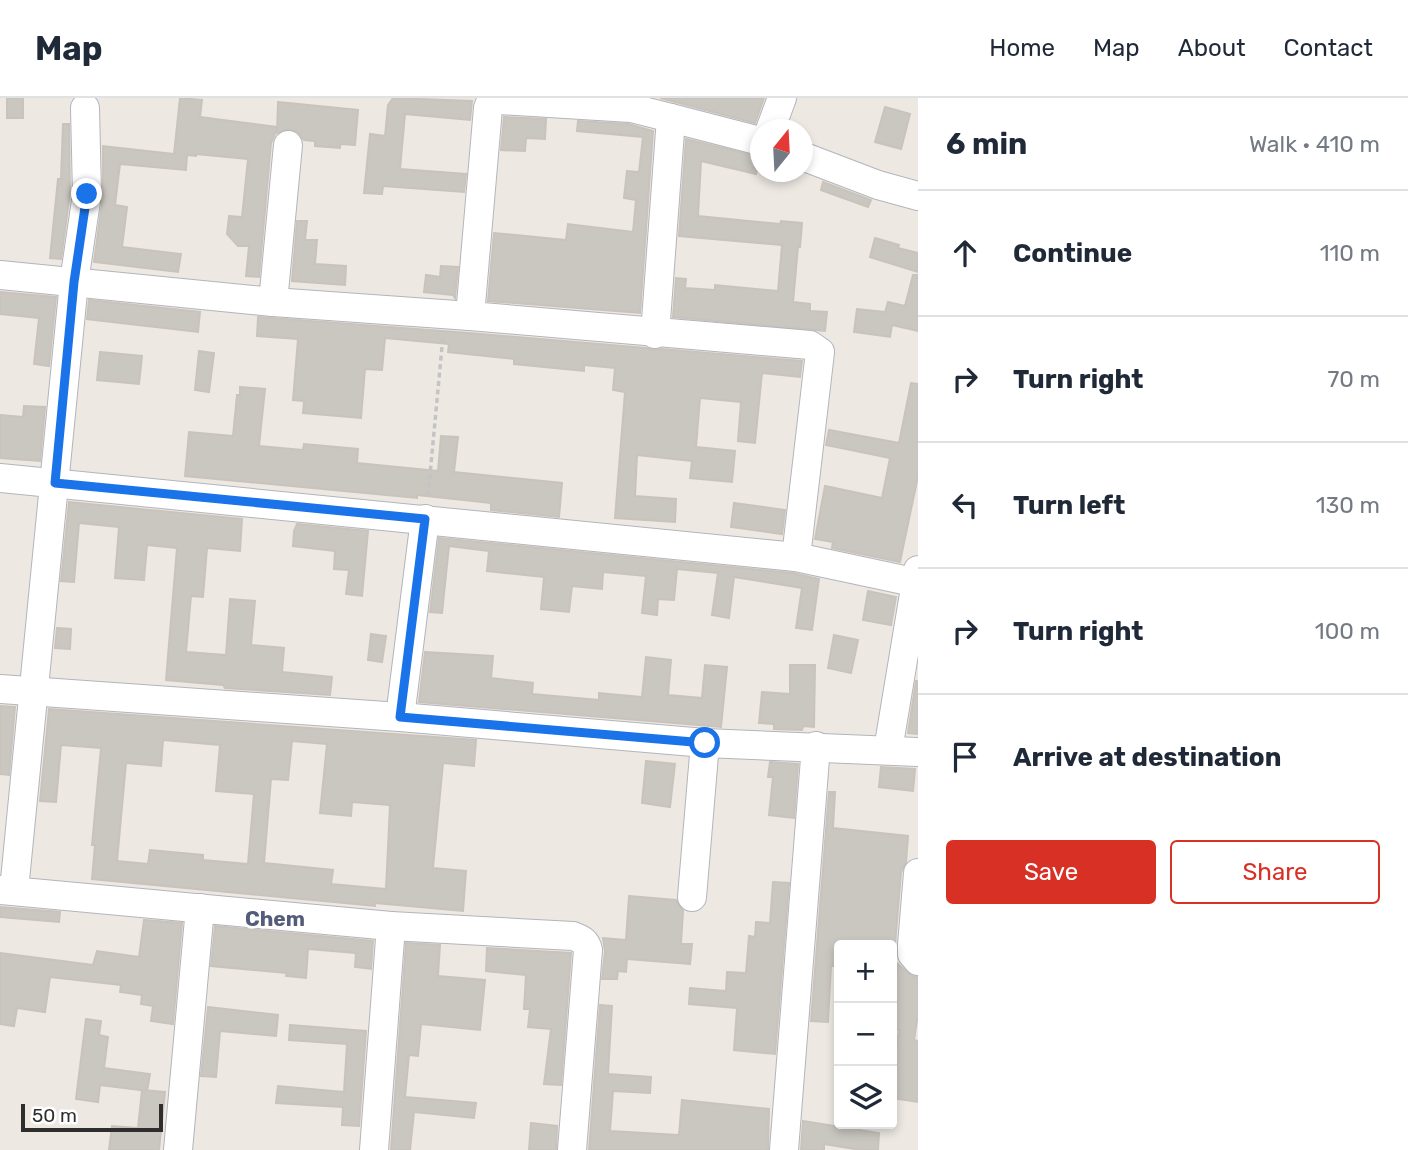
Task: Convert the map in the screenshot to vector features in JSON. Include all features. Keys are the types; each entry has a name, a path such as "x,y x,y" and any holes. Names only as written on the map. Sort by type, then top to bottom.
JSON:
{"lane":[{"path":"774,119 782,98"},
{"path":"457,315 490,103 500,100 631,108 750,138"},
{"path":"85,108 87,194 74,282 34,692 7,890 391,926 573,936 586,943 588,950 572,1150"},
{"path":"656,334 671,118"},
{"path":"273,302 288,145"},
{"path":"813,160 878,185 918,196"},
{"path":"0,275 273,302 803,344 816,348 820,352 796,557"},
{"path":"0,478 796,557 917,578 888,750"},
{"path":"400,717 425,519"},
{"path":"0,689 400,717 705,743 918,752"},
{"path":"692,897 705,743"},
{"path":"784,1150 816,746"},
{"path":"918,873 912,945 912,954 918,961"},
{"path":"178,1150 200,908"},
{"path":"374,1150 391,926"}],"path":[{"path":"425,519 457,315"}],"building":[{"path":"7,98 23,98 23,118 7,118"},
{"path":"180,98 202,100 200,117 278,127 271,143 259,277 246,276 249,246 238,246 227,234 229,216 242,217 248,159 196,154 187,155 186,170 120,164 115,205 127,207 122,247 181,254 178,272 94,262 103,196 103,146 174,154"},
{"path":"393,98 472,101 470,120 405,114 400,169 466,174 464,192 383,186 382,194 364,193 370,134 385,136 388,105"},
{"path":"660,98 764,98 756,119 750,119 750,122"},
{"path":"278,102 358,110 355,145 340,144 340,148 315,146 315,141 304,140 298,132 290,129 277,133"},
{"path":"885,107 910,114 901,149 875,142"},
{"path":"504,117 546,119 545,139 526,138 525,151 501,150"},
{"path":"578,121 628,124 653,131 640,313 488,301 494,233 566,240 568,224 633,232 636,200 624,198 627,171 639,172 643,137 577,131"},
{"path":"63,124 69,124 70,193 61,259 50,258 58,179 61,179"},
{"path":"686,139 750,155 750,173 701,161 698,216 780,224 781,221 802,223 793,302 810,304 810,311 827,312 825,331 673,317 676,278 686,279 685,288 715,290 715,285 778,291 782,245 679,236"},
{"path":"823,182 871,200 868,207 821,190"},
{"path":"297,221 307,221 305,240 317,240 315,264 346,266 345,285 292,281"},
{"path":"875,238 918,253 918,272 870,257"},
{"path":"441,266 458,267 455,298 453,295 424,292 426,275 440,277"},
{"path":"913,275 918,275 918,331 892,325 890,337 854,332 857,309 885,312 888,302 905,306"},
{"path":"0,292 56,297 49,366 34,364 39,318 0,314"},
{"path":"89,300 200,312 198,332 87,319"},
{"path":"258,317 802,361 800,377 762,373 755,443 738,441 741,402 700,398 696,447 735,451 732,482 690,478 692,461 637,455 635,496 676,499 675,522 615,518 625,392 613,390 615,368 584,365 584,371 514,364 514,359 448,352 449,344 385,338 382,370 365,369 361,418 303,413 304,401 293,400 298,339 257,336"},
{"path":"199,351 214,353 209,392 195,390"},
{"path":"100,352 142,356 139,384 97,380"},
{"path":"911,383 918,384 918,476 900,562 832,548 833,542 815,539 825,486 882,498 890,458 826,445 829,430 899,443"},
{"path":"240,387 265,389 259,446 303,450 304,444 358,449 357,463 438,471 441,436 458,437 454,472 562,483 559,517 491,510 491,503 185,476 189,432 233,436"},
{"path":"24,406 45,407 40,461 0,458 0,415 23,417"},
{"path":"69,502 242,519 240,551 207,548 203,597 191,596 186,652 226,655 230,599 255,601 251,645 284,648 282,672 332,677 330,695 225,688 223,685 166,680 177,548 147,545 144,580 115,578 119,527 79,523 74,582 61,581"},
{"path":"734,503 785,510 782,534 731,527"},
{"path":"297,524 368,531 362,596 346,594 349,570 334,569 335,551 293,546"},
{"path":"439,538 793,573 819,579 812,630 796,628 802,588 734,577 729,618 712,615 718,573 677,569 674,600 658,599 657,615 642,613 646,576 603,572 602,589 572,586 569,612 541,609 544,577 487,571 489,551 449,546 442,613 430,612"},
{"path":"868,591 896,597 891,625 863,620"},
{"path":"57,628 71,629 70,649 55,648"},
{"path":"371,634 386,636 382,662 368,660"},
{"path":"834,635 858,640 851,673 828,668"},
{"path":"425,652 493,656 491,678 533,683 532,694 599,700 599,693 642,697 646,657 671,660 668,695 702,698 705,665 727,667 721,727 419,702"},
{"path":"790,665 815,665 814,727 803,726 802,730 774,729 774,724 759,723 762,692 790,694"},
{"path":"918,681 918,734 908,733"},
{"path":"0,706 15,707 9,775 0,774"},
{"path":"49,709 476,740 474,766 443,763 433,868 466,871 463,911 375,903 375,906 92,879 95,845 92,845 101,748 61,745 56,802 40,801","holes":["163,740 220,745 216,791 254,794 248,864 203,860 203,855 150,850 148,864 117,861 126,763 161,766","292,741 327,744 320,813 351,816 352,802 390,805 386,889 331,884 333,870 264,863 271,779 288,780"]},
{"path":"646,761 675,764 670,807 642,803"},
{"path":"770,762 798,764 794,818 769,815 773,777 768,777"},
{"path":"881,767 915,769 913,791 879,787"},
{"path":"829,792 835,792 833,828 908,836 906,862 901,872 895,940 834,940 828,1022 811,1021"},
{"path":"773,882 789,883 775,1054 734,1050 737,1008 689,1004 690,988 726,991 727,972 746,973 749,936 755,937 756,922 770,923"},
{"path":"629,896 676,900 683,911 681,944 692,944 690,964 627,959 626,972 618,971 617,979 602,979 605,951 603,938 626,940"},
{"path":"0,907 60,912 59,922 0,917"},
{"path":"144,920 182,923 173,1024 151,1021 153,1006 141,1004 142,995 120,992 121,985 50,977 45,1012 17,1008 14,1026 0,1024 0,953 93,965 97,951 139,957"},
{"path":"215,926 373,941 371,969 355,967 356,953 308,949 306,978 286,976 287,973 211,966"},
{"path":"406,943 440,945 438,976 485,980 480,1030 421,1024 418,1056 409,1055 405,1097 476,1103 474,1118 414,1112 410,1150 391,1150"},
{"path":"487,948 571,953 561,1085 544,1084 551,1029 528,1027 530,1009 524,1009 526,975 486,971"},
{"path":"898,964 912,976 918,977 918,1014 914,1040 918,1041 918,1102 897,1099"},
{"path":"600,1005 612,1006 608,1074 651,1077 650,1093 613,1091 610,1131 679,1135 682,1100 769,1109 768,1150 589,1150"},
{"path":"208,1007 278,1015 276,1036 220,1031 216,1077 201,1076"},
{"path":"86,1019 101,1021 99,1035 108,1037 104,1068 150,1074 147,1091 100,1085 98,1102 76,1099"},
{"path":"290,1025 366,1031 359,1126 342,1125 343,1107 276,1103 278,1086 344,1092 347,1044 289,1040"},
{"path":"142,1090 165,1092 159,1150 109,1150 112,1126 138,1128"},
{"path":"803,1121 834,1126 834,1129 879,1133 878,1150 824,1144 824,1150 801,1150"},
{"path":"531,1123 557,1126 556,1150 529,1150"}],"district":[{"name":"Chem","path":"275,918"}],"route":[{"path":"87,194 74,282 55,483 425,519 400,717 705,743"}]}
